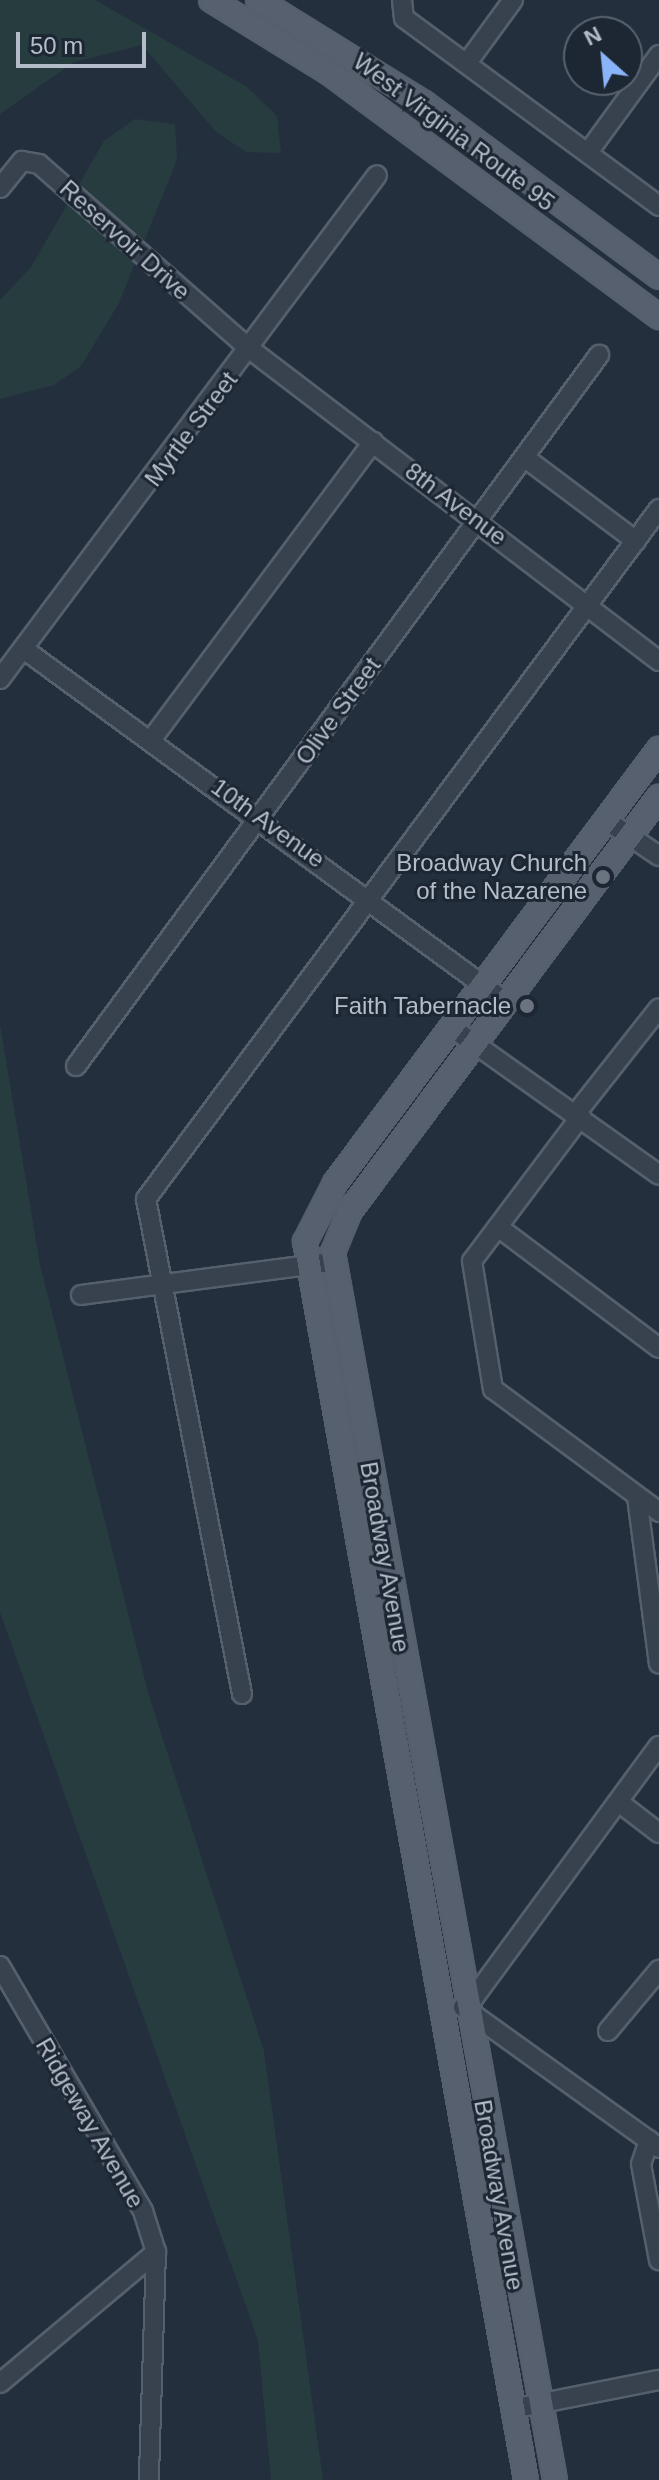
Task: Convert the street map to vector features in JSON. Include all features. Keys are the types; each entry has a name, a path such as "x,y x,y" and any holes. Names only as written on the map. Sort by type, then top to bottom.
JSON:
{"main road":[{"name":"West Virginia Route 95","path":"211,0 328,72 659,317"},
{"name":"West Virginia Route 95","path":"258,0 424,103 659,277"},
{"name":"Broadway Avenue","path":"526,2480 306,1262 307,1230 320,1205 659,749"},
{"name":"Broadway Avenue","path":"555,2480 333,1262 336,1235 350,1211 659,797"}],"street":[{"path":"402,0 404,18 589,151 659,206"},
{"path":"467,63 513,0"},
{"path":"589,151 659,55"},
{"name":"Reservoir Drive","path":"0,188 22,161 39,164 251,350"},
{"name":"Myrtle Street","path":"0,679 251,350 377,175"},
{"name":"8th Avenue","path":"251,350 590,603 659,661"},
{"name":"Olive Street","path":"76,1066 599,355"},
{"path":"151,740 373,442"},
{"path":"524,457 636,541"},
{"path":"242,1694 146,1199 659,509"},
{"name":"10th Avenue","path":"25,650 371,897 506,1002"},
{"path":"606,820 659,856"},
{"path":"658,1011 472,1261 493,1389 659,1512"},
{"path":"451,1027 579,1114 659,1175"},
{"path":"498,1227 659,1348"},
{"path":"81,1295 306,1262 333,1262"},
{"path":"637,1497 659,1664"},
{"path":"467,2007 659,1746"},
{"path":"620,1803 659,1833"},
{"name":"Ridgeway Avenue","path":"1,1968 143,2211 156,2252 149,2480"},
{"path":"608,2031 659,1970"},
{"path":"440,2011 467,2007 654,2144 641,2164 659,2260"},
{"path":"0,2383 156,2252"},
{"path":"512,2409 659,2380"}],"green space":[{"path":"0,0 95,0 247,87 277,116 281,153 246,152 216,132 142,45 74,62 0,114"},
{"path":"135,119 175,124 177,160 119,303 81,366 54,385 0,399 0,300 31,267 104,141"},
{"path":"0,1024 40,1265 149,1696 264,2051 323,2480 271,2480 258,2340 0,1612"}],"place":[{"name":"Broadway Church of the Nazarene","path":"603,877"},
{"name":"Faith Tabernacle","path":"527,1006"}]}
